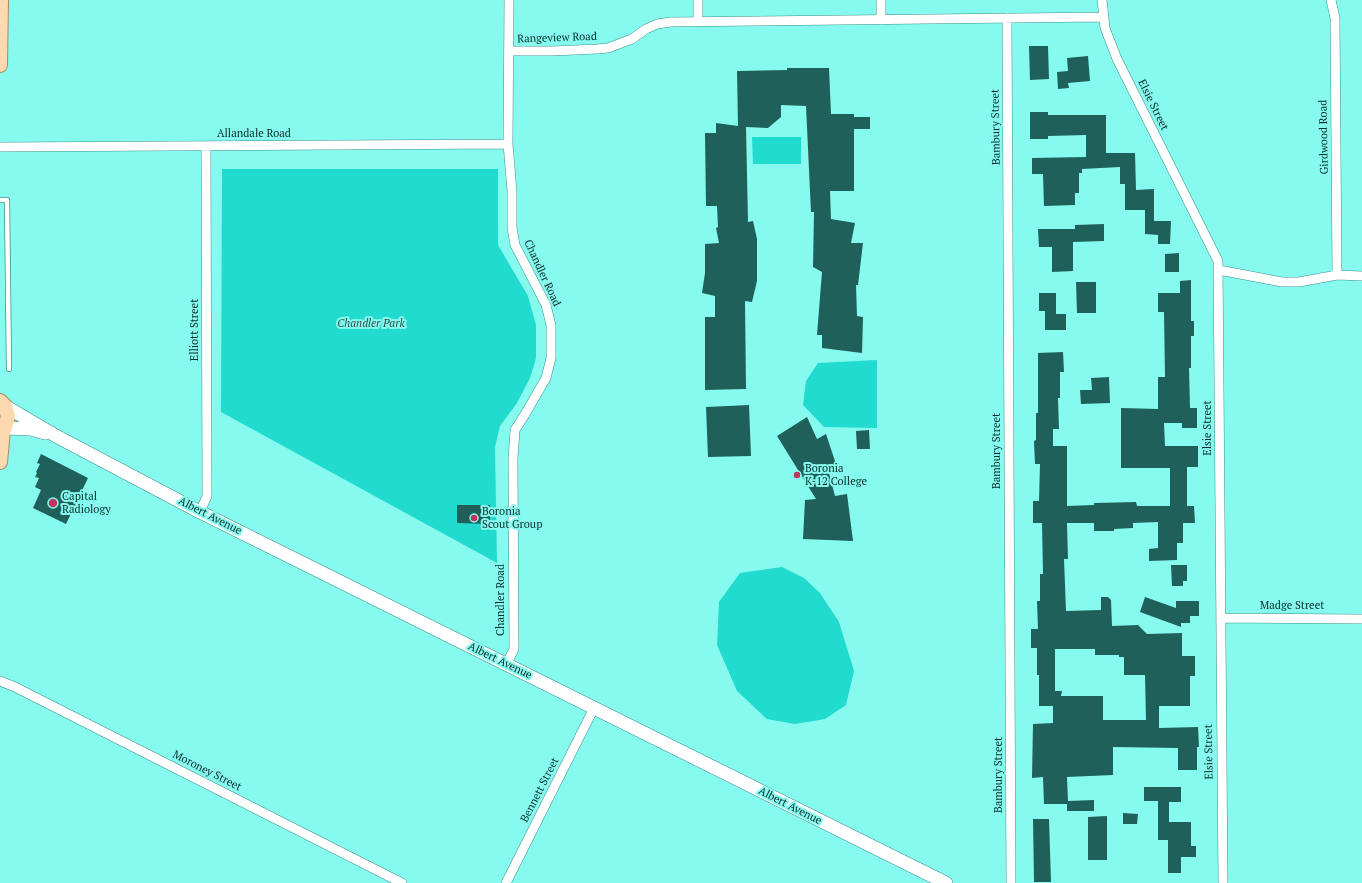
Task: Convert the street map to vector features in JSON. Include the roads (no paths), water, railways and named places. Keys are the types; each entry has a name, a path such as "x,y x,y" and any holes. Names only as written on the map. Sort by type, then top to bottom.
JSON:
{"main road":[{"path":"0,65 1,0"},
{"path":"0,462 3,431 8,416 3,404"},
{"name":"Albert Avenue","path":"3,404 56,436 200,512 946,883"},
{"name":"Albert Avenue","path":"3,431 31,429 56,436"}],"street":[{"name":"Chandler Road","path":"506,665 514,649 513,466 515,430 546,378 551,358 551,325 546,305 515,245 512,228 512,191 508,144 510,51 509,0"},
{"path":"698,0 698,21"},
{"path":"881,0 881,20"},
{"name":"Elsie Street","path":"1102,0 1103,17 1117,59 1218,261 1222,883"},
{"name":"Girdwood Road","path":"1331,0 1335,18 1337,275"},
{"name":"Rangeview Road","path":"510,51 552,51 608,48 632,39 646,29 657,24 671,22 1103,17"},
{"name":"Bambury Street","path":"1007,18 1011,883"},
{"name":"Allandale Road","path":"0,147 508,144"},
{"name":"Elliott Street","path":"200,512 207,496 206,146"},
{"path":"1219,270 1282,282 1299,282 1337,275 1362,276"},
{"name":"Madge Street","path":"1221,618 1362,619"},
{"name":"Moroney Street","path":"0,681 15,687 402,883"},
{"name":"Bennett Street","path":"506,883 594,708"}],"lane":[{"path":"0,200 7,200 9,369"}],"place":[{"name":"Boronia K-12 College","path":"797,475"},
{"name":"Capital Radiology","path":"53,503"},
{"name":"Boronia Scout Group","path":"474,518"}],"park label":[{"name":"Chandler Park","path":"371,324"}]}
